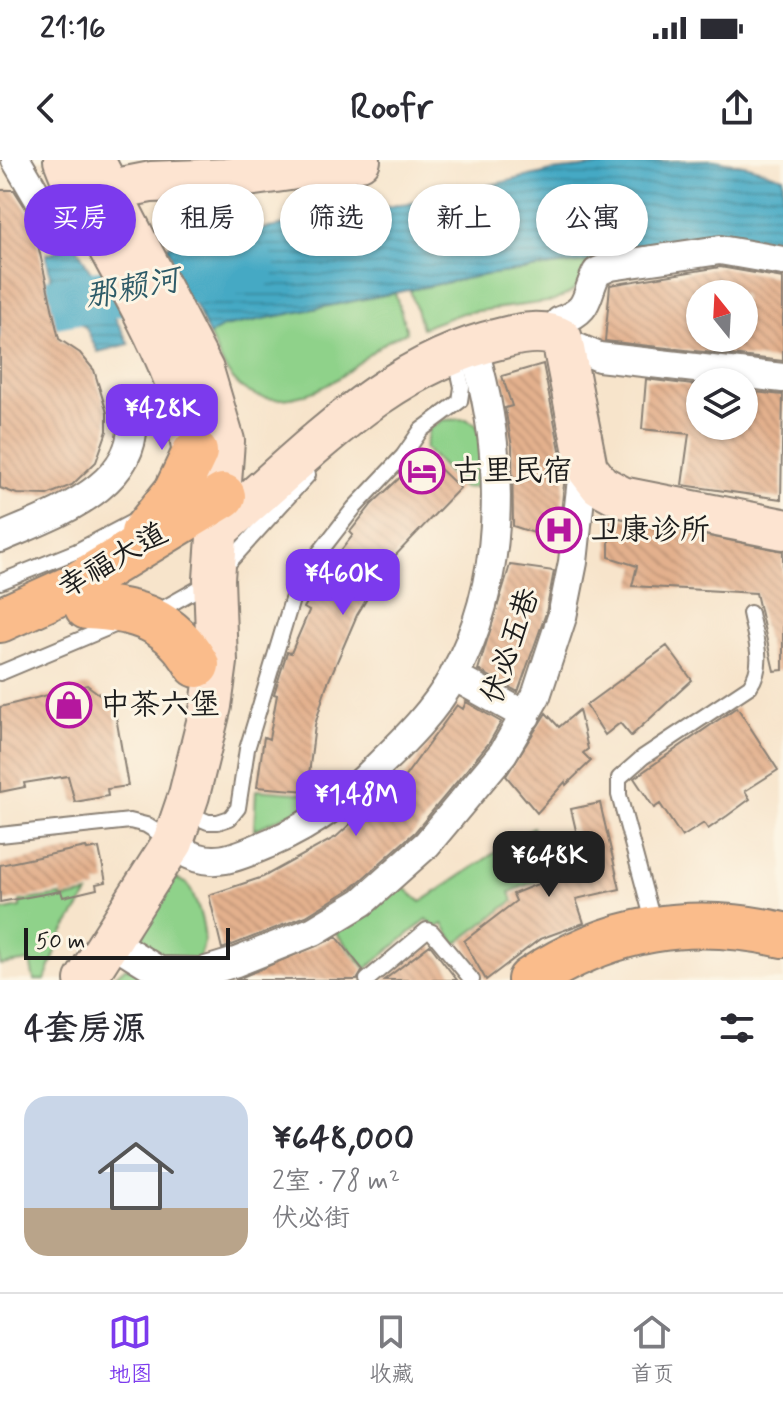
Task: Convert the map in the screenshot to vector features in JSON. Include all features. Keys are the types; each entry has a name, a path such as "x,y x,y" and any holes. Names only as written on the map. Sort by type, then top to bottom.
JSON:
{"main road":[{"path":"195,452 201,535"},
{"name":"幸福大道","path":"0,620 73,587 123,556 201,535"},
{"name":"幸福大道","path":"0,642 87,607 166,564 201,535"},
{"path":"87,607 121,608 145,616 184,642 197,665"},
{"path":"530,980 554,964 622,936 655,929 717,923 783,935"},
{"path":"554,980 626,949 656,942 736,940 783,950"}],"street":[{"path":"16,160 30,184"},
{"path":"136,184 226,179 360,160"},
{"path":"783,261 720,250 611,266 597,272 591,295 578,313 569,334 599,456 613,476 680,495 783,514"},
{"path":"72,980 175,835 197,665 201,535 224,441 183,385 120,256"},
{"path":"201,535 364,384 401,359 436,341 486,325 528,319 569,334 599,357 783,378"},
{"path":"201,535 394,381 451,352 522,333 553,333 562,339 584,460 592,477 610,493 783,529"},
{"path":"175,835 194,859 212,863 255,849 310,823 336,807 395,750 451,681 476,621 496,519 494,448 468,364"},
{"path":"183,385 195,452"},
{"path":"0,538 72,506 105,481 130,452 135,432 131,411 183,385"},
{"name":"伏必五巷","path":"111,941 159,971 184,973 236,962 314,931 362,902 427,844 521,725 562,617 573,562 584,460"},
{"path":"85,980 175,835 215,682 201,535"},
{"path":"451,681 521,725"}],"lane":[{"path":"368,423 433,375 518,343 522,333"},
{"path":"0,835 113,821 146,825 175,835 208,822 230,818 238,808 247,749 294,593 312,562 354,508 409,450 421,430 460,401 468,364"},
{"path":"0,673 101,630 145,616 201,535 318,465"},
{"path":"0,582 113,534 201,535"},
{"path":"655,929 619,795 619,778 750,686 758,675 759,660 750,613"},
{"path":"367,980 427,930 472,980"}],"green space":[{"path":"612,258 570,293 554,301 462,313 422,328 410,290 479,276"},
{"path":"395,293 407,332 380,346 330,384 292,398 265,398 241,387 226,370 209,335 222,327"},
{"path":"466,419 476,424 480,435 480,487 463,488 425,448 429,429 443,420"},
{"path":"256,790 309,794 311,804 254,830"},
{"path":"533,827 551,874 510,892 513,901 456,944 443,924 436,928 427,919 366,969 332,928 399,883 421,902"},
{"path":"175,878 188,884 202,923 204,943 196,961 173,963 143,947 145,924"},
{"path":"88,894 63,933 45,980 34,980 30,961 0,965 0,911 20,907 20,901"},
{"path":"126,967 147,977 146,980 111,980"}],"water":[{"path":"713,160 749,166 783,177 783,247 745,238 700,238 648,250 648,184 536,184 536,256 621,256 479,276 223,327 209,335 172,256 264,256 264,229 280,226 280,256 392,256 392,206 408,203 408,256 520,256 520,184 494,184 552,171 634,162"},
{"path":"46,256 82,256 129,344 98,352 86,328 55,301"}],"building":[{"path":"0,190 14,190 24,206 24,256 40,256 59,339 80,353 94,370 107,413 107,431 96,462 72,485 47,495 17,494 0,488"},
{"path":"720,267 783,278 783,361 703,352 758,352 758,280 686,280 686,350 605,341 610,285"},
{"path":"543,364 565,475 558,541 513,526 512,446 505,408 512,406 502,376"},
{"path":"646,379 686,384 686,434 642,429"},
{"path":"758,392 783,395 781,499 682,485 688,440 758,440"},
{"path":"425,454 460,488 389,562 357,615 326,687 315,725 307,791 257,787 264,737 269,739 277,695 274,694 287,652 291,653 309,611 304,608 327,568 353,535 350,532 372,504"},
{"path":"609,516 783,551 783,670 774,671 756,593 632,586 637,566 609,557"},
{"path":"510,565 554,571 546,613 518,692 478,670"},
{"path":"667,646 692,680 631,736 620,723 605,735 586,705"},
{"path":"87,685 114,705 128,786 107,789 108,796 75,802 68,776 24,783 25,787 0,792 0,707"},
{"path":"466,702 501,722 489,743 415,832 352,888 306,916 222,949 209,895 263,877 336,837 380,797 384,800 398,786 457,705 463,709"},
{"path":"737,707 778,770 745,791 750,799 727,816 708,829 704,823 682,837 660,804 654,808 634,778"},
{"path":"579,710 588,749 583,753 591,761 566,785 565,782 537,813 506,776 546,713 559,727"},
{"path":"600,803 620,889 576,899 584,923 540,939 486,980 464,941 516,901 513,894 584,865 571,809"},
{"path":"86,847 87,850 99,848 106,882 96,884 97,889 63,897 61,891 0,902 0,865"},
{"path":"337,937 363,970 357,980 235,980"},
{"path":"430,945 457,980 384,980"}],"waterway":[{"name":"那赖河","path":"0,313 250,268"}],"place":[{"name":"古里民宿","path":"422,471"},
{"name":"卫康诊所","path":"559,530"},
{"name":"中茶六堡","path":"69,705"}]}
